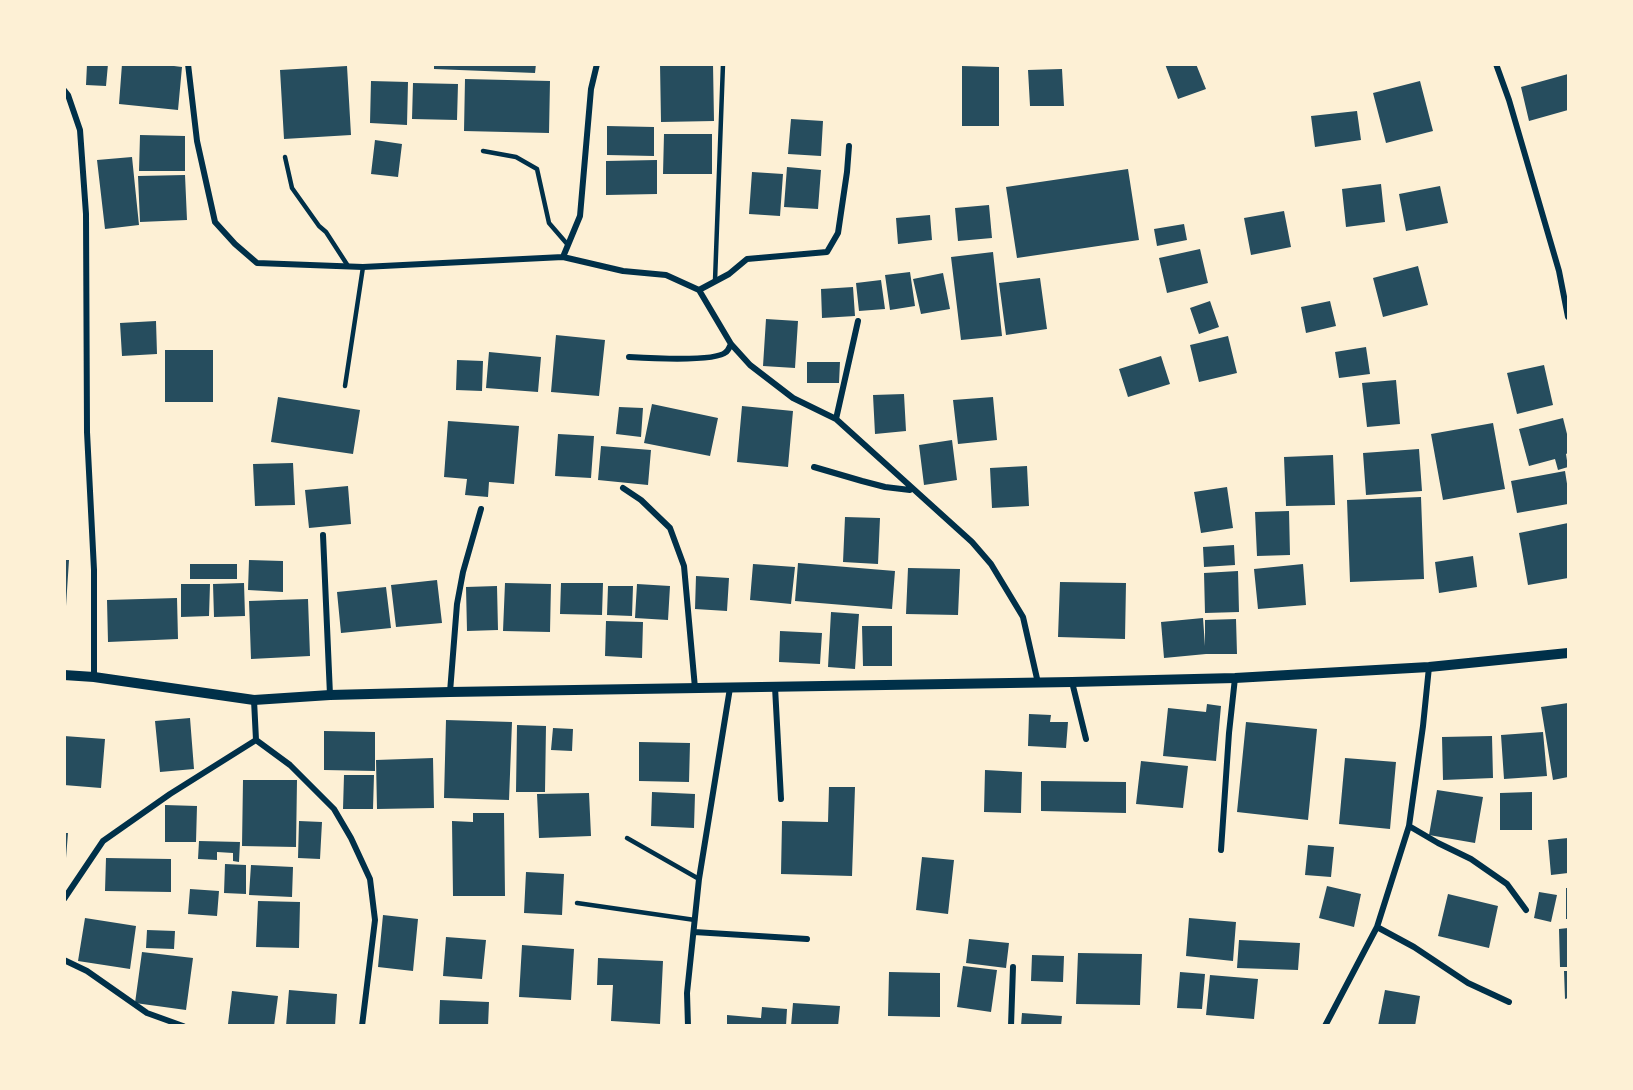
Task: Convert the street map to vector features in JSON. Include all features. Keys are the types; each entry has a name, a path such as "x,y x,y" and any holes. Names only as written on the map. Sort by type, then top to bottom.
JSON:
{"street":[{"path":"188,64 197,141 215,222 256,263 363,267 563,258 623,271 666,275 699,290 731,344 750,365 793,398 836,419 972,542 991,564 1023,617 1038,683"},
{"path":"563,258 580,216 591,89 597,64"},
{"path":"1496,64 1509,100 1559,271 1569,317"},
{"path":"64,90 68,95 80,130 86,214 87,432 94,570 94,677"},
{"path":"699,290 729,274 747,259 828,252 838,233 849,146"},
{"path":"836,419 858,321"},
{"path":"629,357 675,359 720,356 727,352 731,344"},
{"path":"814,467 885,487 910,490 911,488"},
{"path":"623,488 641,500 670,528 684,566 695,688"},
{"path":"450,692 462,572 481,509"},
{"path":"323,535 330,695"},
{"path":"64,675 94,677 254,700 330,695 450,692 1235,678 1429,667 1569,653"},
{"path":"1325,1026 1377,927 1409,826 1429,667"},
{"path":"1221,850 1235,678"},
{"path":"1072,682 1086,739"},
{"path":"775,687 781,799"},
{"path":"688,1026 687,993 699,879 730,688"},
{"path":"254,700 256,740"},
{"path":"64,899 104,841 170,794 256,740"},
{"path":"256,740 290,765 334,809 351,838 370,879 375,920 362,1026"},
{"path":"1409,826 1472,859 1507,884 1526,910"},
{"path":"1377,927 1414,947 1468,983 1509,1002"},
{"path":"694,932 807,939"},
{"path":"64,960 87,971 147,1013 183,1026"},
{"path":"1011,1026 1013,967"}],"lane":[{"path":"715,281 723,64"},
{"path":"483,151 516,158 537,169 549,223 568,246"},
{"path":"285,157 292,188 319,226 326,232 348,266"},
{"path":"345,386 363,267"},
{"path":"627,838 699,879"},
{"path":"577,903 695,920"}],"building":[{"path":"87,64 108,64 106,86 86,85"},
{"path":"122,64 182,67 178,110 119,104"},
{"path":"434,64 536,64 535,73 434,69"},
{"path":"660,64 713,64 714,121 661,122"},
{"path":"1165,64 1196,64 1206,89 1178,99"},
{"path":"347,66 351,135 284,139 280,70"},
{"path":"962,66 999,67 999,126 962,126"},
{"path":"1062,69 1064,106 1030,106 1028,70"},
{"path":"1568,74 1568,110 1529,121 1521,87"},
{"path":"465,79 550,81 549,133 464,131"},
{"path":"371,81 408,82 407,125 370,123"},
{"path":"1420,81 1433,131 1386,143 1373,93"},
{"path":"413,83 458,84 457,120 412,119"},
{"path":"1357,111 1361,140 1315,147 1311,116"},
{"path":"791,119 823,121 821,156 788,154"},
{"path":"607,126 654,127 654,156 607,155"},
{"path":"664,134 712,134 712,174 663,174"},
{"path":"140,135 185,136 185,171 139,171"},
{"path":"375,140 402,144 398,177 371,174"},
{"path":"132,157 139,225 105,229 97,160"},
{"path":"657,160 657,194 606,195 606,161"},
{"path":"787,167 821,170 818,209 784,207"},
{"path":"1128,169 1139,240 1017,258 1006,187"},
{"path":"752,172 783,174 780,216 749,214"},
{"path":"185,175 187,220 140,222 138,176"},
{"path":"1381,184 1385,222 1346,227 1342,189"},
{"path":"1440,186 1448,223 1406,231 1399,194"},
{"path":"989,205 992,238 958,241 955,208"},
{"path":"1284,211 1291,247 1251,255 1244,218"},
{"path":"930,215 932,240 898,244 896,218"},
{"path":"1184,224 1187,240 1157,246 1154,229"},
{"path":"1200,249 1208,283 1167,293 1159,258"},
{"path":"993,252 1002,336 961,340 951,257"},
{"path":"1418,266 1428,305 1383,317 1373,278"},
{"path":"910,272 915,306 890,310 885,275"},
{"path":"943,273 950,309 921,314 913,279"},
{"path":"1040,278 1047,329 1006,335 999,283"},
{"path":"881,280 885,309 859,311 856,283"},
{"path":"853,287 855,316 822,318 821,289"},
{"path":"1210,301 1219,327 1199,334 1190,308"},
{"path":"1330,301 1336,326 1306,333 1301,307"},
{"path":"766,319 798,321 795,368 763,366"},
{"path":"156,321 157,354 122,356 120,323"},
{"path":"556,335 605,340 599,396 551,392"},
{"path":"1228,336 1237,373 1199,382 1190,345"},
{"path":"1366,347 1370,374 1339,378 1335,352"},
{"path":"165,350 213,350 213,402 165,402"},
{"path":"489,352 541,357 538,392 486,388"},
{"path":"1161,356 1170,384 1128,397 1119,369"},
{"path":"457,360 483,361 482,391 456,390"},
{"path":"807,362 840,362 839,383 807,383"},
{"path":"1544,365 1553,405 1517,414 1507,373"},
{"path":"1396,380 1400,424 1367,427 1362,383"},
{"path":"904,394 906,431 875,434 873,395"},
{"path":"278,397 360,410 353,454 271,442"},
{"path":"993,397 997,440 958,444 953,400"},
{"path":"652,404 718,418 710,456 644,443"},
{"path":"742,406 793,411 788,467 737,462"},
{"path":"619,407 643,408 641,437 616,434"},
{"path":"1563,418 1568,438 1568,453 1566,454 1568,467 1558,470 1555,459 1529,466 1519,429"},
{"path":"448,421 519,426 514,484 489,482 488,497 465,495 467,479 444,477"},
{"path":"1493,423 1505,489 1443,500 1431,434"},
{"path":"558,434 594,436 591,478 555,476"},
{"path":"952,440 957,480 924,485 919,445"},
{"path":"601,446 651,450 648,485 598,480"},
{"path":"1419,449 1422,491 1366,495 1363,453"},
{"path":"1333,455 1335,505 1286,506 1284,457"},
{"path":"293,463 295,505 255,506 253,464"},
{"path":"1027,466 1029,506 992,508 990,468"},
{"path":"1565,471 1568,504 1517,513 1511,481"},
{"path":"348,486 351,524 309,528 305,490"},
{"path":"1227,487 1233,528 1201,533 1194,492"},
{"path":"1421,497 1424,579 1350,582 1347,500"},
{"path":"1289,511 1290,555 1257,556 1255,512"},
{"path":"845,517 880,518 878,564 843,562"},
{"path":"1568,523 1568,578 1528,585 1519,533"},
{"path":"1234,545 1235,565 1204,567 1203,547"},
{"path":"1473,556 1477,587 1439,593 1435,562"},
{"path":"64,560 69,560 66,606 64,606"},
{"path":"249,560 283,561 283,592 248,590"},
{"path":"798,563 895,571 892,609 795,601"},
{"path":"190,564 237,564 237,579 190,579"},
{"path":"753,564 795,567 791,604 750,600"},
{"path":"1303,564 1306,605 1258,609 1254,569"},
{"path":"908,568 960,569 958,615 906,614"},
{"path":"1238,571 1239,612 1205,613 1204,573"},
{"path":"696,576 729,578 727,611 695,609"},
{"path":"437,580 442,623 396,627 391,585"},
{"path":"1060,582 1126,583 1125,639 1058,637"},
{"path":"244,583 245,616 214,617 213,584"},
{"path":"505,583 551,584 550,632 503,631"},
{"path":"561,583 603,583 602,615 560,614"},
{"path":"181,584 210,584 209,616 181,617"},
{"path":"637,584 670,586 668,620 635,618"},
{"path":"497,586 498,630 467,631 466,587"},
{"path":"608,586 633,586 632,616 607,615"},
{"path":"386,587 391,628 341,633 337,592"},
{"path":"177,598 178,639 108,642 107,600"},
{"path":"308,599 310,656 251,659 249,601"},
{"path":"831,612 859,614 855,669 828,667"},
{"path":"1203,618 1205,646 1205,620 1236,619 1237,654 1164,658 1161,622"},
{"path":"606,621 643,622 642,658 605,656"},
{"path":"862,626 892,626 892,666 863,666"},
{"path":"780,631 822,633 820,664 779,662"},
{"path":"1568,703 1568,777 1553,780 1541,707"},
{"path":"1207,704 1221,706 1216,761 1163,756 1168,708 1206,712"},
{"path":"1029,714 1051,715 1050,722 1068,722 1066,748 1028,746"},
{"path":"190,718 194,769 160,772 155,721"},
{"path":"446,720 512,722 509,800 444,798"},
{"path":"1246,722 1317,729 1308,820 1237,812"},
{"path":"517,725 546,726 545,792 516,792"},
{"path":"553,728 573,729 572,751 551,750"},
{"path":"324,731 375,732 375,771 324,770"},
{"path":"1543,732 1547,776 1504,779 1501,735"},
{"path":"64,736 105,739 101,788 64,785"},
{"path":"1492,736 1493,778 1443,780 1442,737"},
{"path":"639,742 690,743 689,782 639,781"},
{"path":"433,758 434,808 377,809 376,760"},
{"path":"1345,758 1396,762 1390,829 1339,824"},
{"path":"1141,761 1188,766 1183,808 1136,804"},
{"path":"985,770 1022,772 1021,813 984,812"},
{"path":"344,775 374,775 373,809 343,809"},
{"path":"243,780 297,780 296,847 242,846"},
{"path":"1041,781 1126,782 1126,813 1041,811"},
{"path":"829,787 855,787 852,876 781,874 782,821 828,822"},
{"path":"1437,790 1483,797 1475,843 1429,835"},
{"path":"652,792 695,794 694,828 651,826"},
{"path":"1532,792 1532,830 1500,830 1500,793"},
{"path":"589,793 591,836 539,838 537,794"},
{"path":"165,805 197,806 196,842 165,842"},
{"path":"473,813 504,813 505,896 453,896 452,821 473,822"},
{"path":"299,821 322,822 320,859 298,858"},
{"path":"64,833 68,833 66,858 64,858"},
{"path":"1568,838 1568,873 1551,875 1548,840"},
{"path":"199,841 240,842 239,862 233,861 233,853 217,852 217,860 198,859"},
{"path":"1308,845 1334,847 1331,877 1305,875"},
{"path":"922,857 954,860 948,914 916,910"},
{"path":"106,858 171,859 171,892 105,891"},
{"path":"225,864 246,865 246,894 224,893"},
{"path":"251,865 293,867 292,897 249,895"},
{"path":"526,872 564,874 562,915 524,913"},
{"path":"1327,886 1361,894 1354,927 1319,918"},
{"path":"1566,888 1568,888 1568,919 1566,919"},
{"path":"190,889 219,891 217,916 188,914"},
{"path":"1539,892 1557,895 1551,922 1534,918"},
{"path":"1448,894 1498,906 1489,948 1438,936"},
{"path":"258,901 300,902 299,948 256,947"},
{"path":"383,915 418,919 413,971 378,967"},
{"path":"85,918 136,926 130,969 78,961"},
{"path":"1189,918 1236,922 1233,961 1186,956"},
{"path":"1568,928 1568,967 1560,967 1559,929"},
{"path":"147,930 175,931 174,949 146,948"},
{"path":"446,937 486,940 482,979 443,976"},
{"path":"969,939 1009,943 1006,968 966,963"},
{"path":"1239,940 1300,943 1298,970 1237,968"},
{"path":"522,945 574,949 571,1000 519,997"},
{"path":"142,952 193,958 186,1010 135,1003"},
{"path":"1078,953 1142,954 1140,1005 1076,1004"},
{"path":"1032,955 1064,956 1063,982 1031,981"},
{"path":"598,958 663,961 660,1024 611,1021 613,985 597,985"},
{"path":"963,966 997,970 991,1012 957,1007"},
{"path":"1564,971 1568,971 1568,998 1565,999"},
{"path":"889,972 940,973 940,1017 888,1016"},
{"path":"1180,972 1205,974 1202,1009 1177,1008"},
{"path":"1210,975 1258,979 1254,1019 1206,1015"},
{"path":"289,990 337,994 335,1026 286,1026"},
{"path":"1385,990 1420,996 1415,1026 1378,1026"},
{"path":"232,991 278,996 274,1026 228,1024"},
{"path":"440,1000 489,1002 488,1026 439,1026"},
{"path":"793,1003 840,1006 838,1026 791,1026"},
{"path":"762,1007 787,1009 786,1026 727,1026 727,1015 761,1018"},
{"path":"1022,1013 1062,1016 1061,1026 1021,1026"}]}
